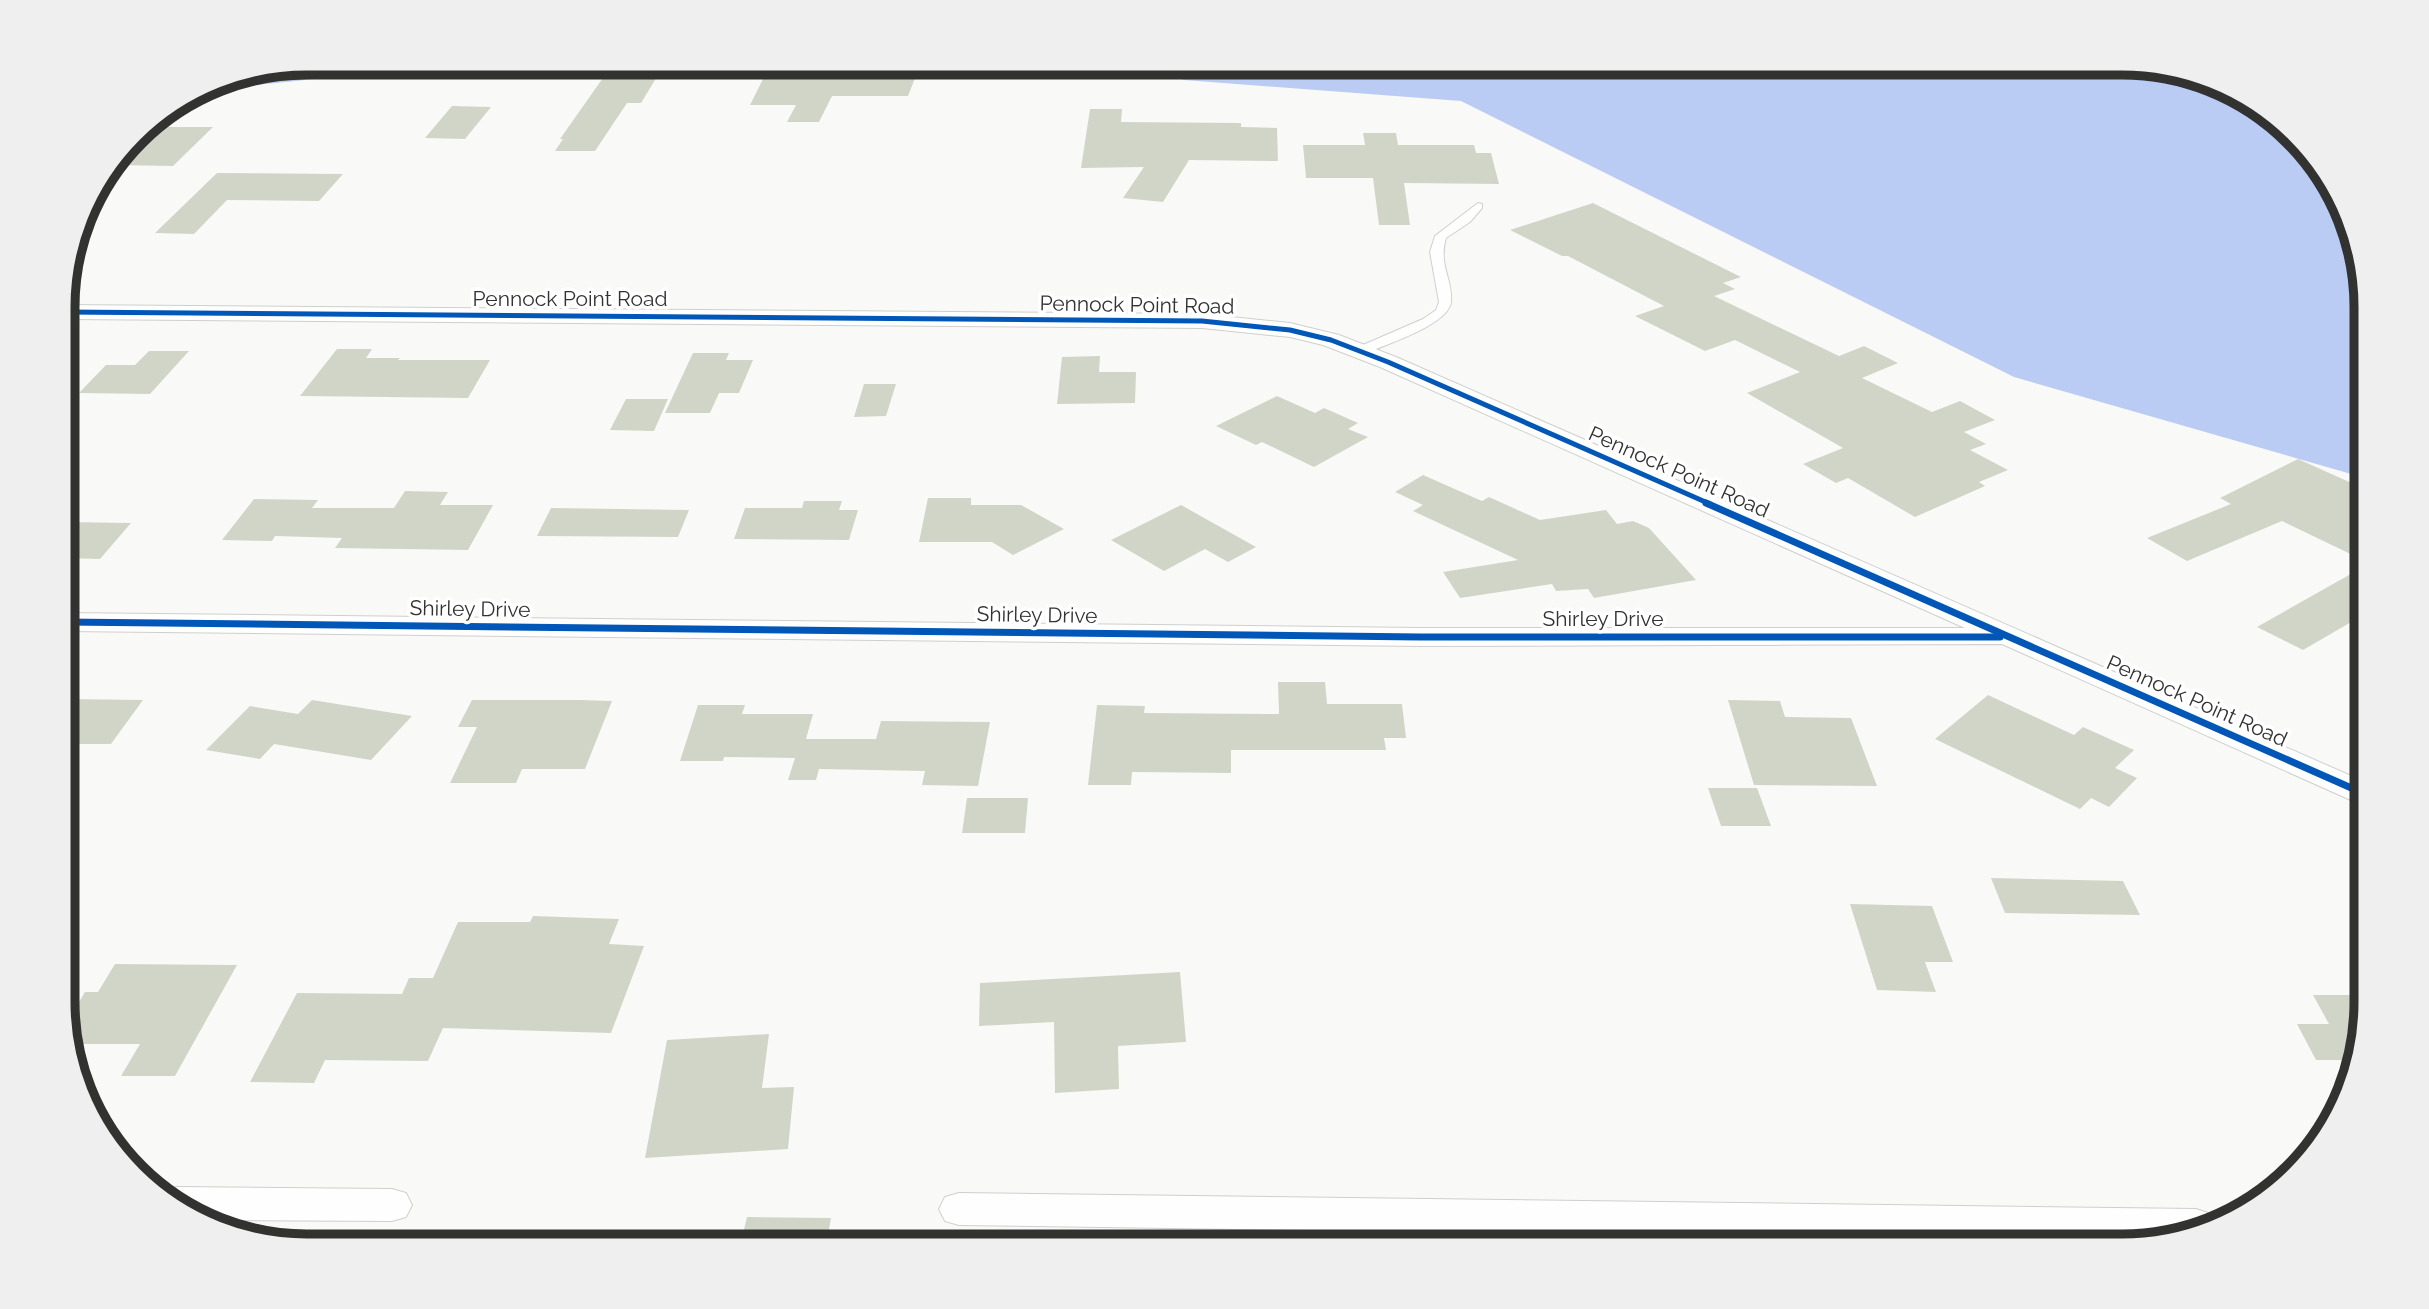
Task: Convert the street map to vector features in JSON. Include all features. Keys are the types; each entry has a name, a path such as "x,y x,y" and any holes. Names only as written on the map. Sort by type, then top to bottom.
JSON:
{"street":[{"name":"Pennock Point Road","path":"76,312 1202,321 1290,330 1331,340 1360,351 2354,789"},
{"name":"Shirley Drive","path":"76,622 1420,637 2009,637"},
{"path":"192,1203 392,1205"},
{"path":"959,1209 2179,1226"}],"lane":[{"path":"1360,351 1427,322 1441,312 1446,303 1436,252 1441,236 1466,220 1478,206"}],"water":[{"path":"2122,75 2167,80 2197,88 2225,99 2251,114 2275,133 2315,178 2330,204 2341,232 2352,277 2354,475 2014,377 1461,101 1184,80 1172,76"},
{"path":"292,76 345,76 234,87"}],"building":[{"path":"604,76 658,76 641,103 627,103 595,151 555,151 563,139 560,139"},
{"path":"765,76 916,76 908,96 832,96 819,122 787,122 796,105 750,105"},
{"path":"452,106 491,107 465,139 425,138"},
{"path":"1090,109 1122,109 1121,122 1241,123 1241,127 1277,128 1278,161 1189,160 1163,202 1123,198 1144,167 1081,168"},
{"path":"162,127 213,127 173,166 124,165"},
{"path":"1363,133 1396,133 1398,145 1474,145 1476,153 1491,153 1499,184 1404,183 1410,225 1379,225 1373,178 1306,178 1303,145 1365,145"},
{"path":"217,173 343,174 319,201 227,200 194,234 155,233"},
{"path":"1593,203 1741,277 1723,283 1735,289 1714,296 1839,356 1864,346 1898,363 1862,378 1932,412 1960,401 1995,420 1964,432 1986,444 1970,450 2008,470 1979,482 1985,486 1915,517 1848,478 1836,483 1803,464 1843,448 1747,393 1800,372 1735,340 1705,351 1635,316 1664,306 1568,256 1562,256 1510,230"},
{"path":"337,349 372,349 366,358 490,360 468,398 300,396"},
{"path":"149,351 189,351 150,394 79,393 106,365 135,365"},
{"path":"693,353 729,353 726,360 753,360 739,393 719,393 710,413 665,413"},
{"path":"1100,356 1099,372 1136,372 1135,403 1057,404 1062,357"},
{"path":"864,384 896,384 886,416 854,417"},
{"path":"1277,396 1315,413 1324,408 1358,423 1348,429 1368,437 1314,467 1262,442 1256,445 1216,426"},
{"path":"626,399 668,399 654,431 610,430"},
{"path":"2298,459 2354,484 2354,556 2282,521 2187,561 2147,538 2231,504 2220,498"},
{"path":"1423,475 1482,501 1489,497 1540,520 1606,510 1617,524 1633,521 1649,528 1696,580 1594,598 1588,589 1556,591 1552,584 1460,598 1443,572 1518,560 1413,511 1423,505 1395,492"},
{"path":"405,491 448,492 440,505 493,505 468,550 335,548 342,538 275,536 272,541 222,540 254,499 318,500 312,508 394,508"},
{"path":"928,498 971,498 971,505 1021,505 1064,529 1013,555 992,542 919,542"},
{"path":"804,501 842,501 839,510 858,510 849,540 734,539 745,508 802,508"},
{"path":"1181,505 1256,547 1228,562 1205,549 1164,571 1111,540"},
{"path":"551,508 689,510 678,537 537,536"},
{"path":"76,522 131,523 100,559 76,558"},
{"path":"2354,572 2354,620 2303,650 2257,627"},
{"path":"1278,682 1325,682 1327,704 1402,704 1406,738 1384,738 1386,750 1231,750 1231,773 1132,772 1131,785 1088,785 1097,705 1145,706 1144,713 1279,714"},
{"path":"1988,695 2074,735 2083,727 2134,750 2115,768 2137,778 2109,807 2091,798 2080,809 1935,739"},
{"path":"75,699 143,700 111,744 75,744"},
{"path":"312,700 412,716 371,760 274,744 260,759 206,750 250,706 298,714"},
{"path":"472,700 612,701 585,769 522,769 516,783 450,783 477,727 458,727"},
{"path":"1728,700 1780,701 1785,717 1851,718 1877,786 1754,785"},
{"path":"698,705 745,705 742,714 813,714 806,739 876,739 881,721 990,722 978,786 922,785 925,771 819,769 816,780 788,780 795,758 724,757 723,761 680,761"},
{"path":"1708,788 1757,788 1771,826 1721,826"},
{"path":"967,798 1028,798 1025,833 962,833"},
{"path":"1991,878 2123,881 2140,915 2005,913"},
{"path":"1850,904 1932,906 1953,962 1925,962 1936,992 1877,990"},
{"path":"533,916 619,919 609,944 644,946 611,1033 443,1028 428,1061 325,1060 314,1083 250,1082 297,993 402,994 409,978 433,978 458,922 530,922"},
{"path":"115,964 237,965 175,1076 121,1076 140,1044 79,1044 75,1008 85,992 98,992"},
{"path":"1180,972 1186,1042 1118,1046 1119,1089 1055,1093 1054,1022 979,1026 980,983"},
{"path":"2313,995 2354,995 2352,1032 2346,1060 2316,1060 2297,1024 2329,1024"},
{"path":"769,1034 762,1088 794,1087 788,1149 645,1158 667,1040"},
{"path":"747,1217 831,1218 828,1234 743,1234"}],"cycle path":[{"path":"76,312 1202,321 1290,330 1331,340 1388,362 2354,789"},
{"path":"76,622 1420,637 2000,637"}]}
